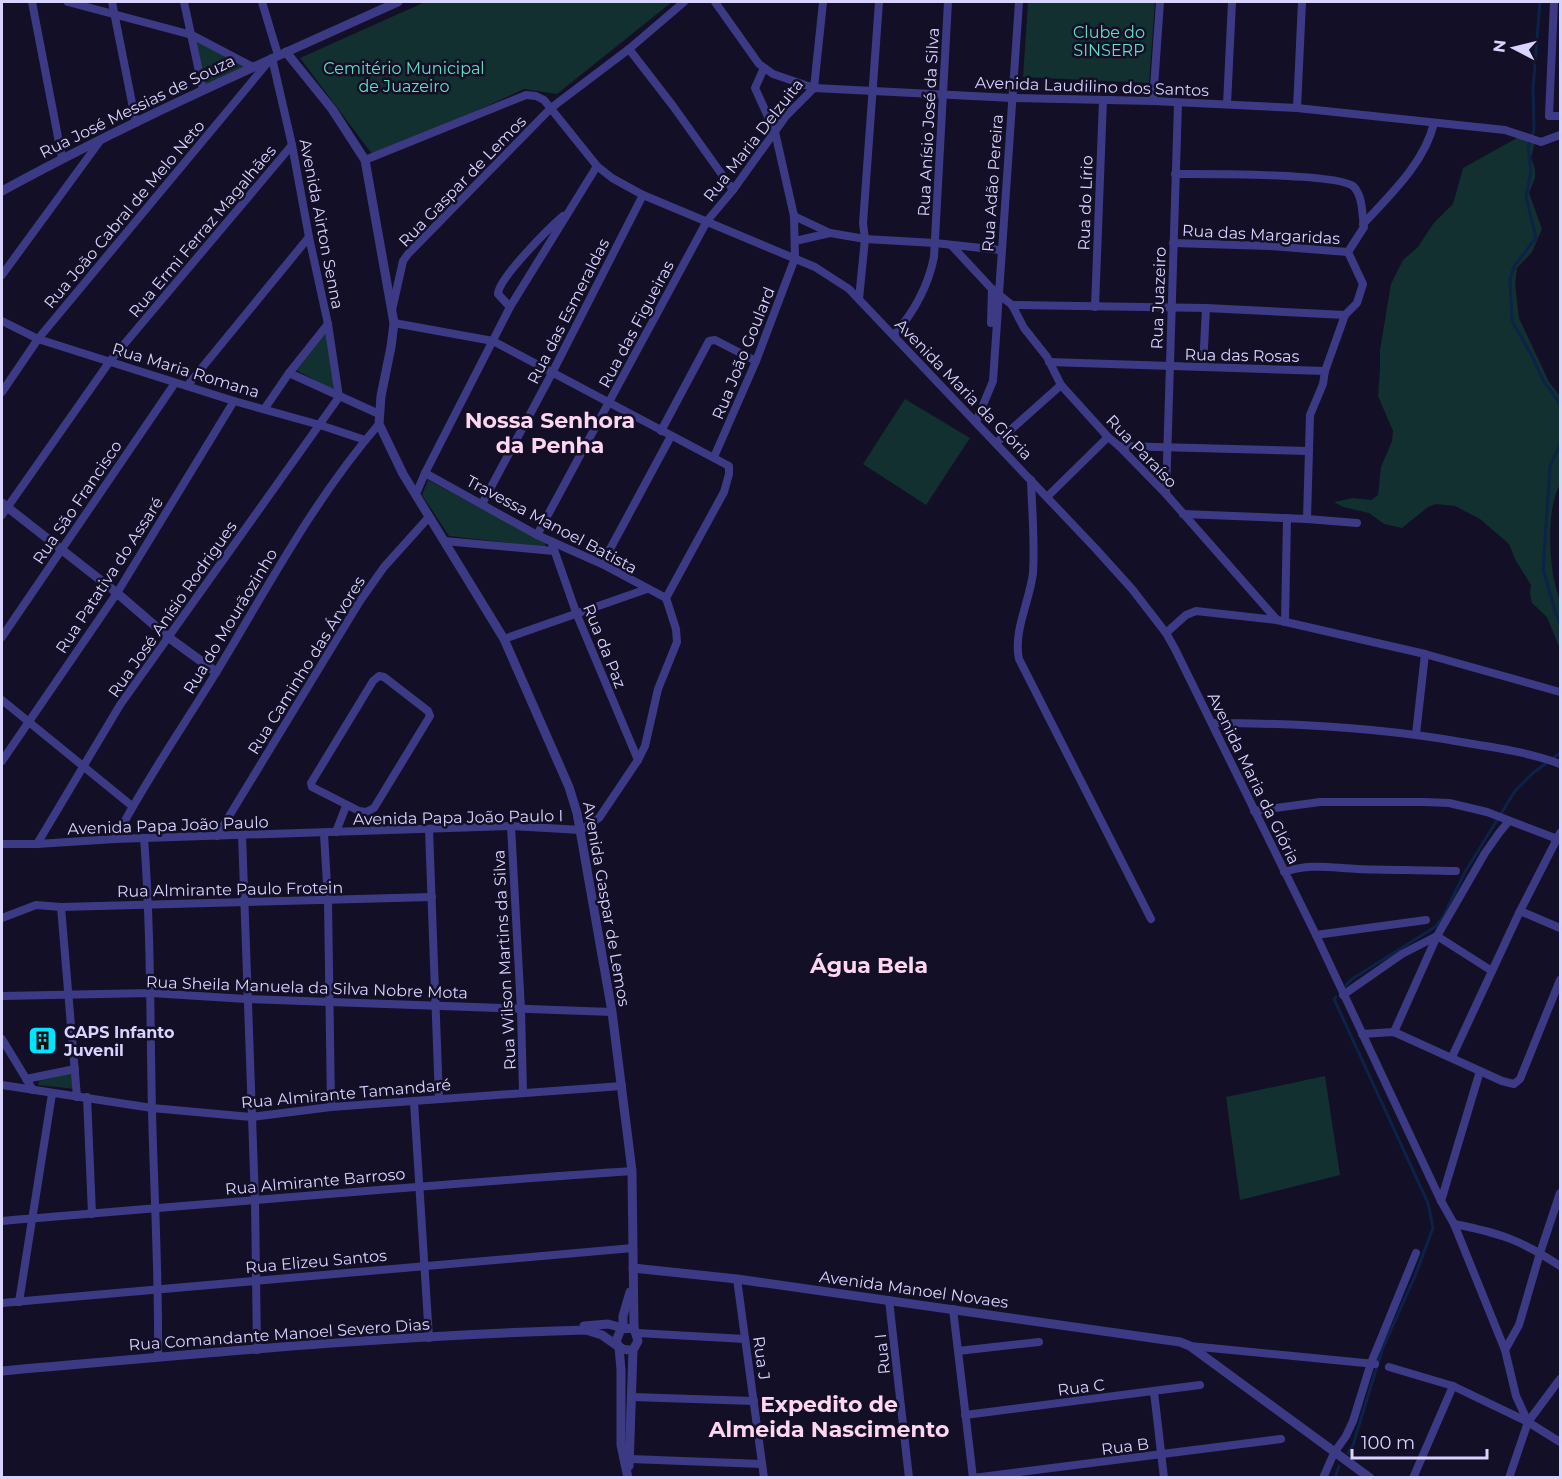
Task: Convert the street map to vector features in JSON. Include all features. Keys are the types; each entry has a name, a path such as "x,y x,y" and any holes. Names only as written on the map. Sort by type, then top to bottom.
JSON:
{"street":[{"path":"32,2 63,158"},
{"path":"68,2 192,34 253,67"},
{"path":"112,2 135,123"},
{"path":"184,2 203,90"},
{"name":"Avenida Airton Senna","path":"262,2 279,55 292,145 328,324 339,397"},
{"name":"Rua José Messias de Souza","path":"2,191 63,158 203,90 398,2"},
{"name":"Rua Gaspar de Lemos","path":"392,312 403,261 408,254 552,108 629,49 684,2"},
{"name":"Avenida Laudilino dos Santos","path":"716,2 759,64 773,74 814,88 1297,108 1505,130 1541,142 1549,141 1560,135"},
{"name":"Rua Maria Delzuita","path":"707,221 733,190 786,116 814,88 823,2"},
{"path":"859,298 865,239 862,223 874,91 879,2"},
{"name":"Rua Anísio José da Silva","path":"894,335 909,316 926,286 931,271 935,243 948,2"},
{"name":"Rua Adão Pereira","path":"976,422 992,385 995,292 1019,2"},
{"path":"1153,101 1160,2"},
{"path":"1227,104 1232,2"},
{"path":"1297,108 1302,2"},
{"path":"1554,2 1549,116 1560,116"},
{"path":"629,49 733,190"},
{"path":"279,55 332,109 365,160 394,322 379,419 289,373"},
{"name":"Rua João Cabral de Melo Neto","path":"2,392 38,339 279,55"},
{"path":"764,68 754,88 775,132 794,216 795,258"},
{"path":"365,160 526,96 536,96 552,108"},
{"name":"Rua do Lírio","path":"1095,307 1102,100"},
{"name":"Rua Juazeiro","path":"1166,494 1178,103"},
{"name":"Avenida Maria da Glória","path":"552,108 597,166 612,178 643,195 827,273 859,298 1132,589 1166,633 1316,935 1441,1201 1454,1224 1505,1350 1516,1396 1528,1422"},
{"path":"1307,519 1310,415 1323,384 1345,315 1357,303 1363,284 1348,252 1363,224 1388,197 1414,163 1425,146 1434,123"},
{"path":"2,275 100,141"},
{"name":"Rua Ermi Ferraz Magalhães","path":"3,509 110,361 292,145"},
{"path":"416,494 510,307 597,166"},
{"path":"1175,174 1302,177 1349,183 1358,192 1363,224"},
{"name":"Rua das Esmeraldas","path":"482,504 643,195"},
{"path":"510,307 498,294 500,284 535,243 568,211"},
{"path":"794,216 830,233 865,239 1000,250"},
{"name":"Rua das Figueiras","path":"537,535 707,221"},
{"path":"795,241 830,233"},
{"path":"187,386 309,237"},
{"name":"Rua das Margaridas","path":"1173,243 1270,246 1348,252"},
{"name":"Rua Paraíso","path":"952,246 995,292 1012,305 1061,385 1108,437 1166,494 1281,621"},
{"name":"Rua João Goulard","path":"714,457 756,361 795,258"},
{"path":"1012,305 1206,308 1345,315"},
{"path":"1203,367 1206,308"},
{"name":"Rua Maria Romana","path":"2,321 38,339 365,440"},
{"path":"394,322 493,341 729,466 724,492 666,598 676,629 677,642 658,688 645,746 599,818 581,830"},
{"path":"265,408 289,373 328,324"},
{"path":"661,431 709,341 715,339 756,361"},
{"name":"Rua das Rosas","path":"1049,362 1326,371"},
{"name":"Rua São Francisco","path":"2,637 175,383"},
{"path":"996,443 1061,385"},
{"name":"Rua José Anísio Rodrigues","path":"37,844 120,705 339,397"},
{"name":"Rua Patativa do Assaré","path":"2,761 117,593 234,401"},
{"name":"Rua do Mourãozinho","path":"115,839 132,806 216,672 299,532 379,419"},
{"name":"Avenida Gaspar de Lemos","path":"379,419 403,474 504,639 569,787 581,830 612,1012 622,1086 632,1171 633,1272"},
{"path":"602,564 670,436"},
{"path":"1047,497 1108,437"},
{"path":"1119,446 1309,451"},
{"name":"Travessa Manoel Batista","path":"425,473 537,535 602,564 666,598"},
{"path":"1031,480 1033,574 1017,647 1019,658 1151,919"},
{"path":"3,509 61,548 168,637 216,672"},
{"path":"1183,514 1357,523"},
{"name":"Rua Caminho das Árvores","path":"217,836 360,602 384,567 429,517"},
{"path":"1281,621 1287,518"},
{"path":"444,541 554,551"},
{"name":"Rua da Paz","path":"551,541 577,615 638,760"},
{"path":"504,639 646,589"},
{"path":"1166,633 1186,615 1196,611 1281,621 1425,654 1560,692"},
{"path":"1416,734 1425,654"},
{"path":"381,676 428,711 429,718 374,808 366,812 346,806 312,787 311,781 372,681 381,676"},
{"path":"2,700 132,806"},
{"path":"1212,723 1327,726 1416,734 1558,763"},
{"path":"1254,811 1291,805 1347,801 1449,803 1487,812 1560,837 1520,910 1452,1057"},
{"path":"336,832 346,806"},
{"path":"1394,1032 1437,936 1507,820"},
{"name":"Avenida Papa João Paulo I","path":"336,832 511,826 581,830"},
{"name":"Rua Wilson Martins da Silva","path":"511,826 523,1092"},
{"path":"429,829 439,1099"},
{"name":"Avenida Papa João Paulo","path":"2,844 336,832"},
{"path":"242,834 246,901 246,999 255,1201 257,1350"},
{"path":"324,834 328,901 331,1107"},
{"path":"144,838 149,904 158,1357"},
{"path":"1284,872 1298,867 1314,866 1456,871"},
{"name":"Rua Almirante Paulo Frotein","path":"2,918 29,906 432,897"},
{"path":"61,907 77,1096"},
{"path":"1520,910 1560,927"},
{"path":"1316,935 1426,920"},
{"path":"1437,936 1492,971"},
{"path":"1343,995 1402,954 1437,936"},
{"path":"1362,1034 1394,1032 1510,1084 1518,1083 1560,980"},
{"name":"Rua Sheila Manuela da Silva Nobre Mota","path":"2,996 151,993 246,999 612,1012"},
{"path":"2,1039 33,1090"},
{"path":"26,1079 75,1069"},
{"path":"1441,1201 1480,1071"},
{"name":"Rua Almirante Tamandaré","path":"2,1085 152,1108 251,1117 331,1107 622,1086"},
{"path":"19,1302 34,1219 52,1094"},
{"path":"87,1097 92,1214"},
{"path":"414,1102 429,1338"},
{"name":"Rua Almirante Barroso","path":"2,1221 420,1185 632,1171"},
{"path":"1505,1350 1519,1325 1560,1193"},
{"path":"1454,1224 1491,1231 1514,1239 1540,1252 1560,1266"},
{"name":"Rua Elizeu Santos","path":"2,1303 633,1248"},
{"path":"1323,1478 1334,1453 1346,1437 1353,1421 1416,1253"},
{"path":"628,1478 621,1445 619,1347 616,1341 617,1334 623,1328 623,1316 633,1272"},
{"path":"628,1478 633,1350 638,1341 633,1272"},
{"name":"Avenida Manoel Novaes","path":"633,1272 737,1279 1166,1340 1190,1346"},
{"name":"Rua J","path":"737,1279 764,1478"},
{"name":"Rua I","path":"889,1300 909,1478"},
{"path":"953,1309 973,1478"},
{"path":"558,1331 608,1324 636,1331 745,1339"},
{"path":"558,1331 594,1332 624,1350 633,1350"},
{"name":"Rua Comandante Manoel Severo Dias","path":"2,1371 158,1357 558,1331"},
{"path":"958,1351 1039,1342"},
{"path":"1190,1346 1373,1363"},
{"path":"1190,1346 1370,1478"},
{"path":"1389,1367 1453,1386 1528,1422 1560,1442"},
{"path":"1509,1478 1528,1422 1560,1379"},
{"name":"Rua C","path":"965,1414 1200,1385"},
{"path":"1413,1478 1453,1386"},
{"path":"1154,1392 1164,1478"},
{"path":"632,1397 754,1401"},
{"name":"Rua B","path":"973,1478 1281,1439"},
{"path":"630,1459 762,1464"}],"green space":[{"name":"Cemitério Municipal de Juazeiro","path":"425,2 672,2 557,94 524,89 375,158 300,58"},
{"name":"Clube do SINSERP","path":"1028,2 1155,2 1149,83 1023,77"},
{"path":"192,35 253,67 203,90"},
{"path":"1524,134 1535,141 1531,158 1535,178 1529,193 1542,229 1532,252 1517,268 1515,284 1519,318 1549,382 1560,396 1560,484 1551,518 1550,544 1552,569 1561,612 1560,649 1547,617 1532,603 1531,585 1516,561 1509,544 1480,519 1455,506 1436,504 1428,507 1402,528 1384,524 1369,513 1343,507 1334,502 1353,498 1371,500 1378,495 1381,467 1392,441 1393,431 1378,396 1380,350 1391,284 1403,260 1418,247 1433,224 1453,204 1463,168"},
{"path":"328,328 334,391 296,370"},
{"path":"905,399 970,438 926,505 863,464"},
{"path":"428,480 546,543 545,547 449,536 422,495"},
{"path":"74,1072 75,1089 38,1085 39,1081"},
{"path":"1325,1076 1340,1175 1240,1200 1226,1097"}],"waterway":[{"path":"1540,2 1533,88 1534,130 1528,148 1531,171 1526,197 1536,238 1515,265 1510,279 1512,321 1543,380 1560,404"},
{"path":"1560,445 1550,466 1543,569 1560,623"},
{"path":"1346,985 1435,927 1443,917 1465,872 1515,791 1533,773 1560,753"},
{"path":"1336,997 1334,999 1428,1203 1433,1228 1415,1276 1382,1350 1353,1445 1348,1453"},
{"path":"1336,1475 1339,1466"}],"place":[{"name":"CAPS Infanto Juvenil","path":"43,1041"}],"district":[{"name":"Nossa Senhora da Penha","path":"550,432"},
{"name":"Água Bela","path":"869,965"},
{"name":"Expedito de Almeida Nascimento","path":"829,1416"}]}
